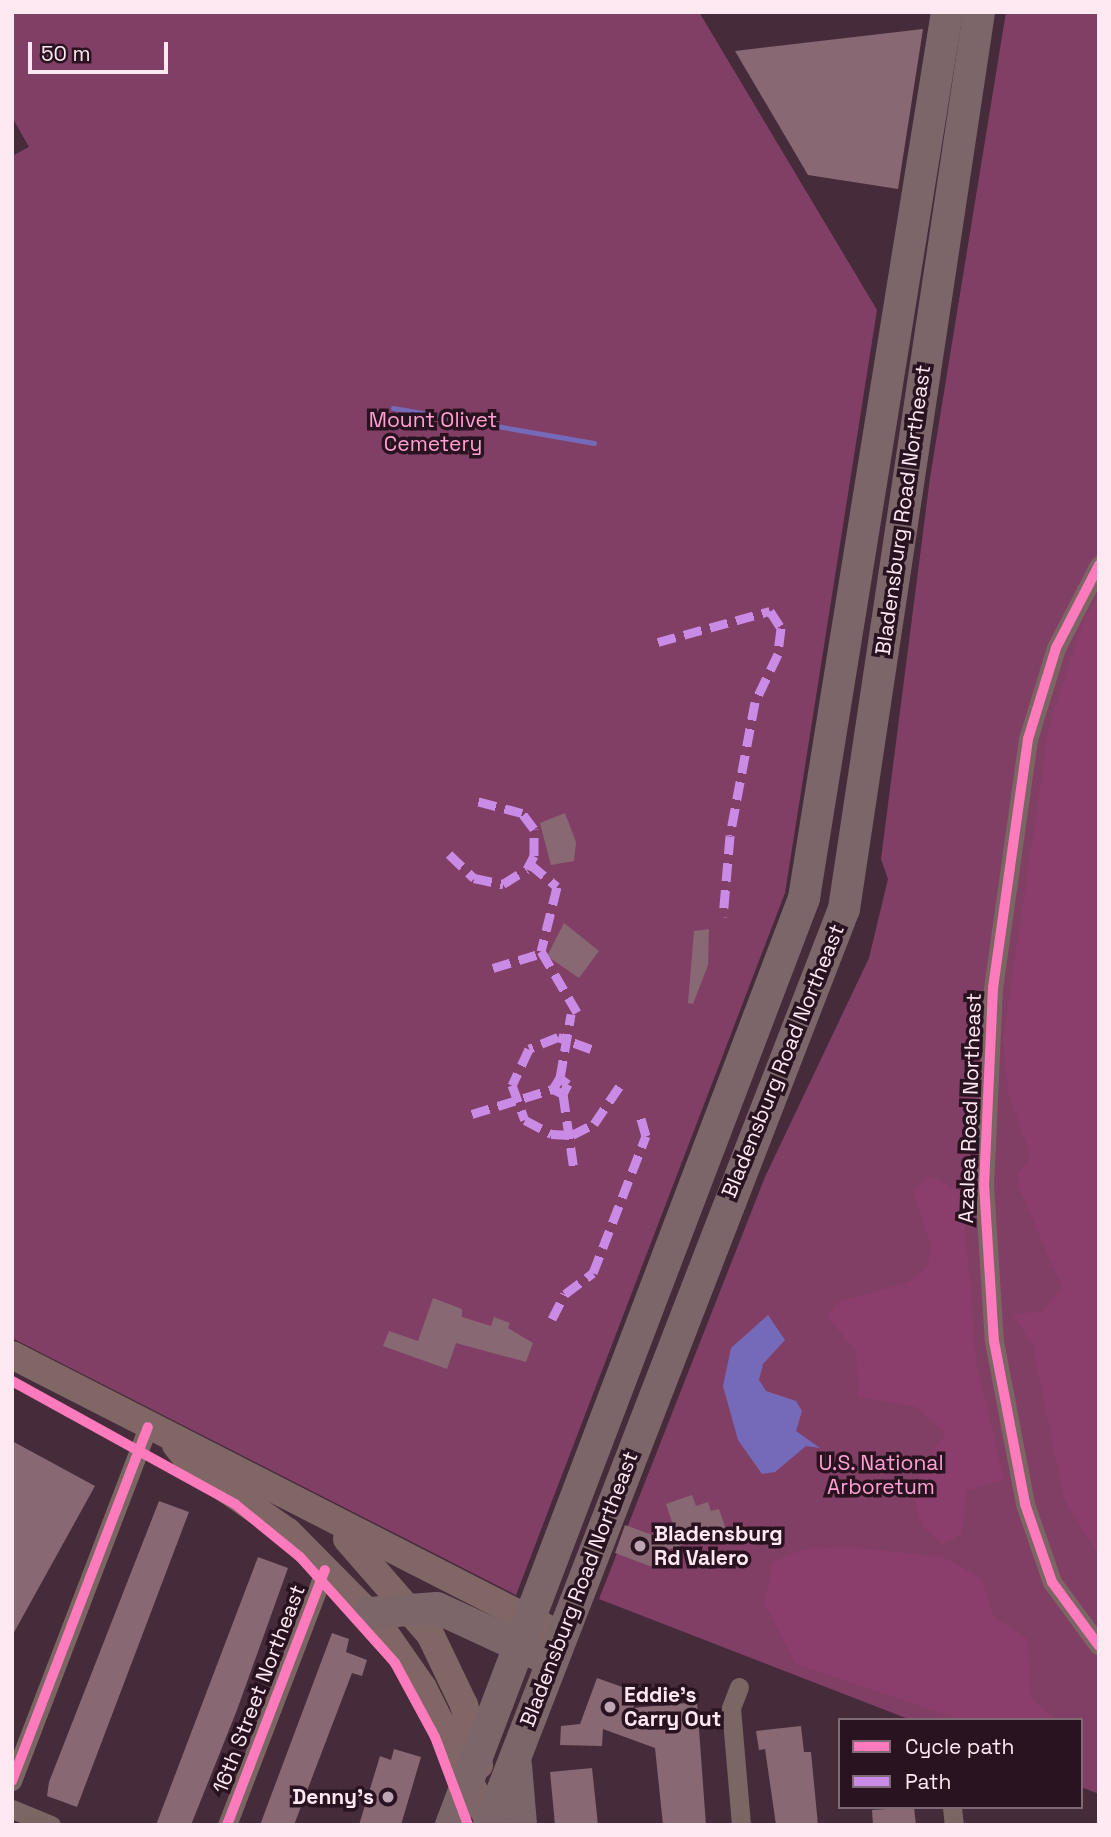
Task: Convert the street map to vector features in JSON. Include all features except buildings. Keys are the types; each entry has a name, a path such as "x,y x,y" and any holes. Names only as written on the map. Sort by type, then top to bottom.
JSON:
{"main road":[{"name":"Bladensburg Road Northeast","path":"490,1824 680,1321 844,909 930,213 947,12"},
{"name":"Bladensburg Road Northeast","path":"451,1825 651,1308 804,898 930,213 979,12"},
{"path":"651,1308 680,1321"},
{"path":"12,1355 160,1434 319,1513 524,1634 556,1648"},
{"path":"620,1388 650,1401"},
{"path":"160,1434 193,1466 326,1567 404,1655 473,1764"},
{"path":"319,1513 410,1607 450,1669 490,1824"},
{"path":"369,1613 410,1607 462,1617 524,1634"},
{"path":"515,1757 521,1825"}],"street":[{"name":"Azalea Road Northeast","path":"1099,565 1056,648 1028,739 993,988 984,1171 993,1330 1025,1504 1052,1582 1099,1646"},
{"path":"12,1781 160,1434"},
{"name":"16th Street Northeast","path":"227,1825 326,1567"},
{"path":"739,1687 732,1708 741,1825"},
{"path":"12,1809 51,1825"}],"green space":[{"name":"Mount Olivet Cemetery","path":"12,12 699,12 877,310 785,893 516,1595 12,1338 12,156 29,147 12,117"},
{"name":"U.S. National Arboretum","path":"1006,12 1099,12 1099,1794 1083,1788 1083,1718 906,1718 599,1599 765,1177 869,958 888,879 881,859 930,478"}],"shaded area":[{"path":"1099,594 1099,1556 1064,1499 1033,1346 1013,1314 1045,1311 1062,1287 1018,1185 1017,1175 1031,1157 1008,1091 1003,1038 1050,721 1083,622"},
{"path":"929,1176 962,1192 977,1369 1004,1479 967,1491 961,1535 942,1544 922,1526 914,1499 921,1469 946,1433 914,1406 858,1397 856,1351 828,1318 838,1302 909,1282 928,1266 930,1243 913,1192"},
{"path":"768,1315 785,1340 763,1364 759,1380 766,1391 796,1401 802,1411 796,1431 820,1448 806,1446 775,1472 762,1474 738,1440 723,1386 731,1348"},
{"path":"848,1547 943,1557 982,1579 993,1616 1027,1639 1032,1700 1054,1718 956,1718 796,1664 765,1604 772,1562 805,1549"}],"waterway":[{"path":"393,408 594,443"}],"marked path":[{"path":"658,642 770,611 781,628 778,654 755,702 730,836 723,917"},
{"path":"449,854 474,878 503,884 527,869 534,856 534,829 522,813 473,800"},
{"path":"530,864 557,887 541,951 577,1012"},
{"path":"493,968 542,953"},
{"path":"560,1078 571,1014"},
{"path":"591,1049 558,1037 529,1049 512,1085 525,1120 551,1134 572,1135 594,1124 623,1081"},
{"path":"563,1094 553,1089 560,1078 568,1084 563,1094 574,1170"},
{"path":"472,1114 553,1089"},
{"path":"552,1319 565,1294 593,1273 646,1136 641,1118"}],"cycle path":[{"path":"1099,565 1056,648 1028,739 993,988 984,1184 994,1341 1025,1504 1052,1582 1099,1646"},
{"path":"12,1381 235,1504 300,1557 395,1663 435,1737 468,1825"},
{"path":"12,1781 148,1427"},
{"path":"227,1825 325,1570"}],"place":[{"name":"Bladensburg Rd Valero","path":"640,1546"},
{"name":"Eddie's Carry Out","path":"610,1707"},
{"name":"Denny's","path":"388,1797"}]}
